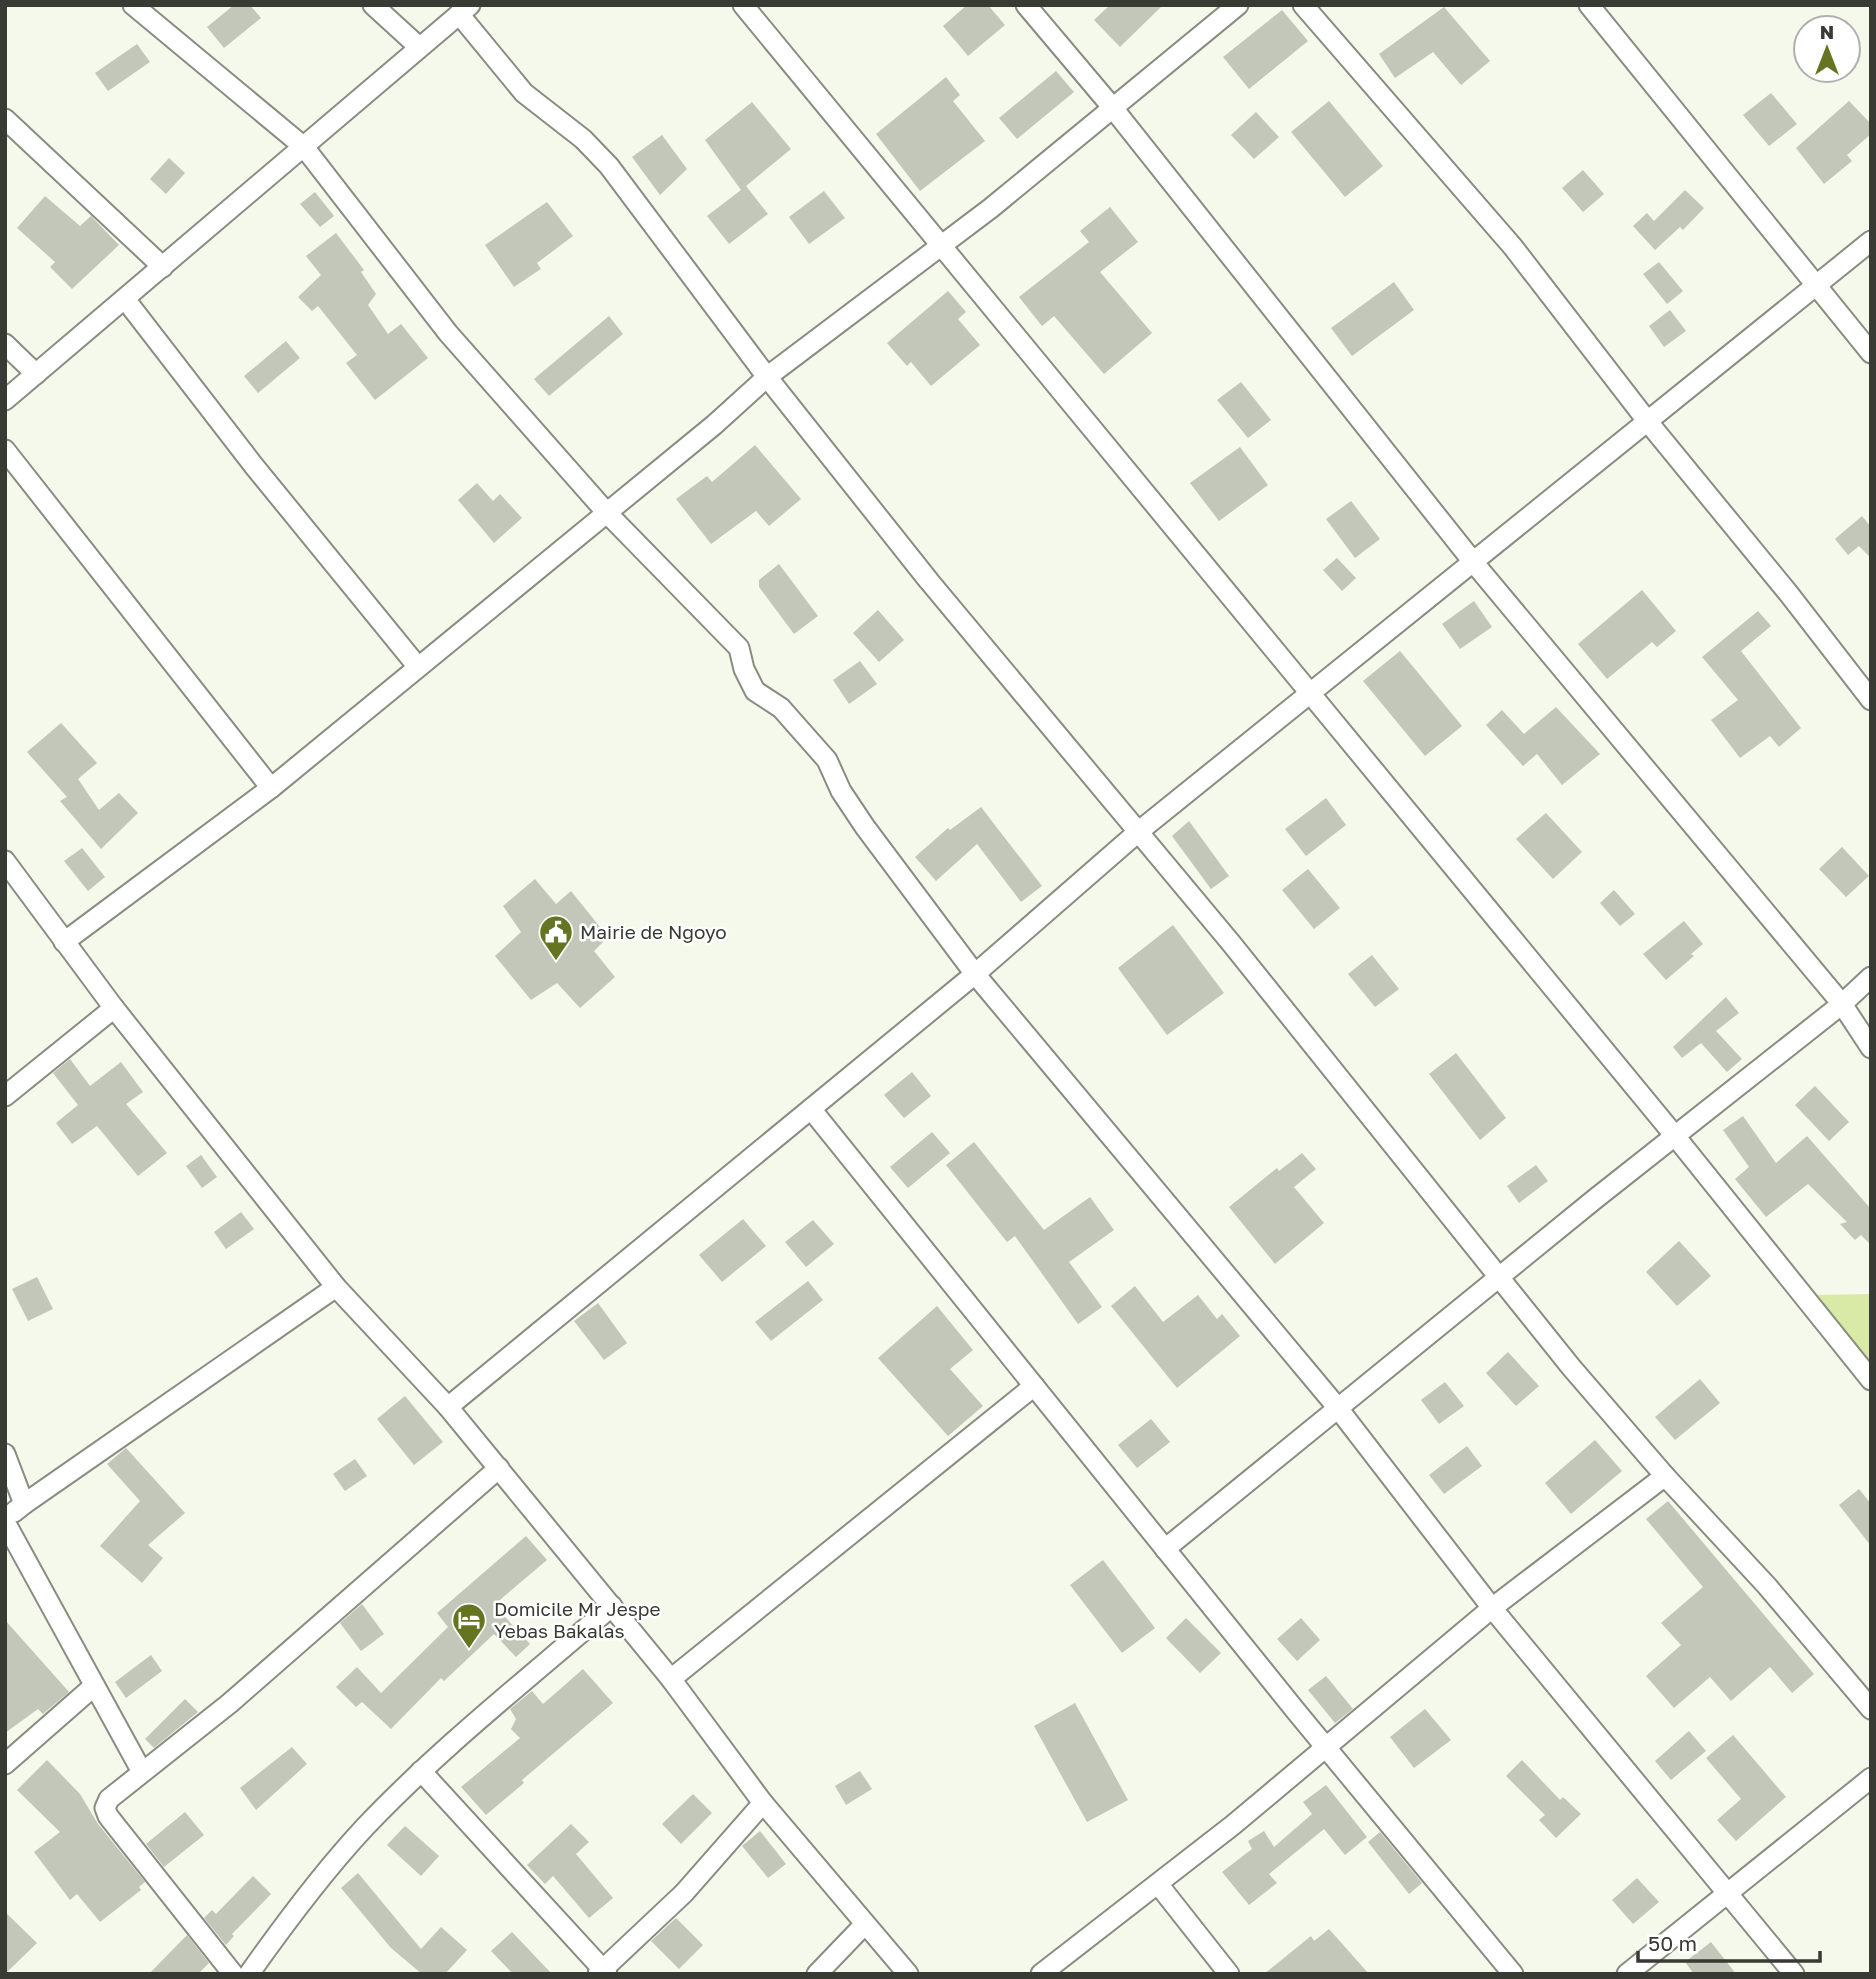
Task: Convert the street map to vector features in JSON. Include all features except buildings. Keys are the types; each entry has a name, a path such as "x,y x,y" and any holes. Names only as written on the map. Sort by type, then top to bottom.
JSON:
{"street":[{"path":"133,5 304,147 449,333 607,513 739,648 744,669 755,691 781,708 827,760 841,791 865,827 975,974 1337,1407 1492,1608 1794,1974"},
{"path":"373,5 419,47"},
{"path":"743,5 1312,693 1871,1380"},
{"path":"1026,5 1112,107 1474,563 1842,1004 1871,1048"},
{"path":"64,942 271,788 714,425 766,377 942,246 1238,5"},
{"path":"1303,5 1513,247 1648,422 1789,594 1871,701"},
{"path":"1589,5 1871,353"},
{"path":"5,400 465,10 524,93 583,139 609,166 766,377 929,581 1138,832 1571,1367 1665,1476 1767,1586 1871,1709"},
{"path":"5,119 163,267"},
{"path":"449,1407 975,974 1138,832 1871,241"},
{"path":"125,299 254,466 418,667"},
{"path":"5,344 36,374"},
{"path":"5,450 271,788"},
{"path":"5,861 114,1008 336,1287 449,1407 671,1679 762,1803 908,1974"},
{"path":"1165,1549 1337,1407 1842,1004 1871,977"},
{"path":"5,1096 114,1008"},
{"path":"811,1109 1326,1748 1513,1974"},
{"path":"142,1772 5,1521 24,1504 336,1287"},
{"path":"671,1679 1034,1386"},
{"path":"5,1454 24,1504"},
{"path":"233,1974 108,1816 105,1808 109,1799 230,1703 499,1468"},
{"path":"1041,1974 1158,1884 1326,1748 1492,1608 1665,1476"},
{"path":"249,1974 291,1916 356,1838 421,1771 612,1606"},
{"path":"5,1764 94,1686"},
{"path":"421,1771 603,1972 684,1893 762,1803"},
{"path":"1627,1974 1871,1778"},
{"path":"1158,1884 1229,1974"},
{"path":"817,1974 866,1924"}],"green space":[{"path":"1871,1294 1871,1383 1816,1295"}],"place":[{"name":"Mairie de Ngoyo","path":"556,962"},
{"name":"Domicile Mr Jespe Yebas Bakalas","path":"469,1650"}]}
